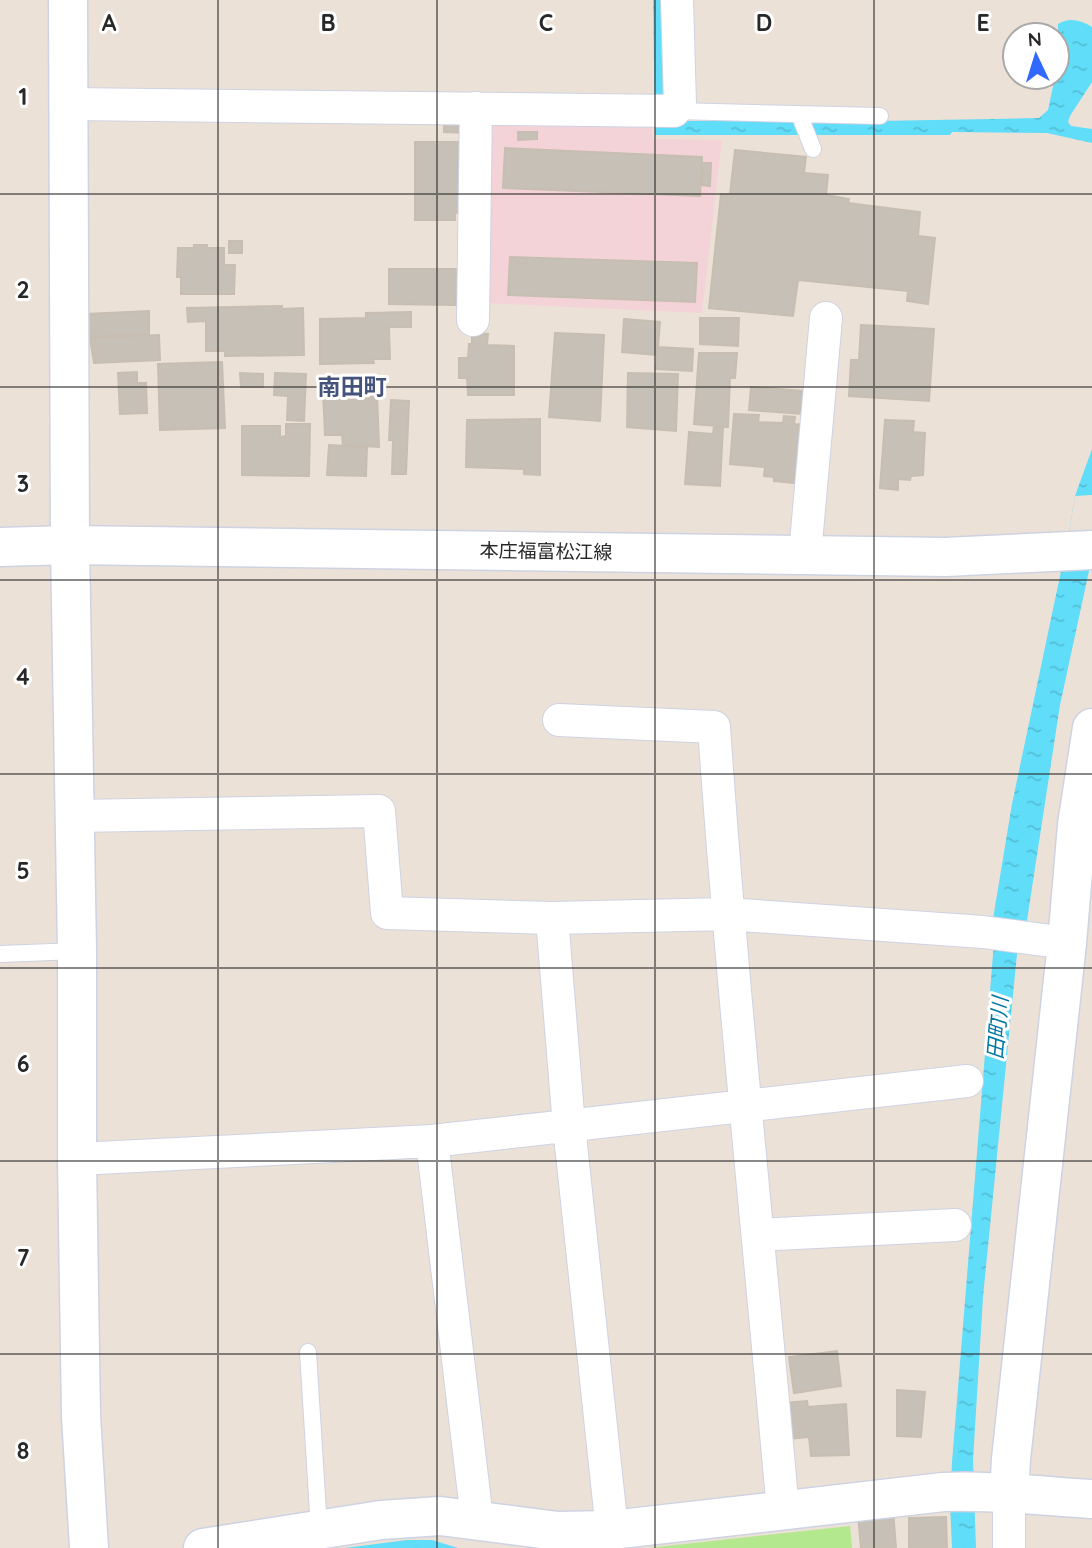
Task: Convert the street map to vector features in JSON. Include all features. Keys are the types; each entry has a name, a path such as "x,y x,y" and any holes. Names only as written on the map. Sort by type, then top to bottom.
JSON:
{"street":[{"path":"68,0 70,545 77,951 77,1159 81,1416 89,1548"},
{"path":"70,104 663,111 680,104 677,0"},
{"path":"473,320 476,108"},
{"path":"805,554 826,317"},
{"name":"本庄福富松江線","path":"0,547 70,545 946,557 1092,550"},
{"path":"559,720 714,727 727,914 783,1511"},
{"path":"1009,1548 996,1492 1011,1459 1067,943 1082,882 1077,825 1092,728"},
{"path":"74,816 379,811 387,913 552,918 727,914 988,932 1067,943"},
{"path":"552,918 569,1126 612,1530"},
{"path":"77,1159 432,1141 747,1108 967,1081"},
{"path":"432,1141 477,1519"},
{"path":"758,1236 955,1226"},
{"path":"203,1548 381,1520 440,1516 558,1531 612,1530 943,1492 996,1492 1092,1499"}],"lane":[{"path":"663,111 880,116"},
{"path":"799,114 813,149"},
{"path":"0,954 77,951"},
{"path":"308,1352 319,1529"}],"shaded area":[{"path":"486,117 653,119 652,139 722,140 702,313 483,303"}],"green space":[{"path":"850,1526 852,1548 648,1548"}],"water":[{"path":"653,0 674,0 672,121 1039,118 1048,110 1052,91 1071,91 1071,21 1066,21 1071,20 1079,21 1092,27 1092,82 1068,122 1071,126 1092,129 1092,143 1047,133 655,135"},
{"name":"田町川","path":"1092,449 1092,557 1060,705 1026,927 1018,944 983,1297 973,1460 976,1548 952,1548 952,1462 994,942 992,925 1012,804 1075,496"},
{"path":"407,1540 432,1540 458,1548 345,1548"}],"pier":[{"path":"1092,495 1092,538 1068,538 1075,496"}],"building":[{"path":"444,122 467,122 467,133 444,132"},
{"path":"518,132 537,132 537,139 518,140"},
{"path":"415,142 460,142 462,212 455,213 455,220 415,220"},
{"path":"505,148 702,157 700,196 503,188"},
{"path":"735,150 806,157 804,173 828,175 826,195 849,199 848,203 920,212 918,236 935,238 928,304 907,301 908,291 798,280 793,316 709,308 721,194 730,194"},
{"path":"702,163 711,163 710,186 702,185"},
{"path":"229,241 242,241 242,253 229,253"},
{"path":"194,245 224,248 224,265 235,265 234,294 181,294 181,277 177,277 178,248 194,248"},
{"path":"510,257 697,263 695,302 508,295"},
{"path":"389,269 456,269 457,274 467,274 466,294 456,294 456,305 389,304"},
{"path":"282,306 282,309 303,308 304,355 225,356 225,351 206,351 206,321 188,322 187,308"},
{"path":"149,311 149,334 87,337 86,314"},
{"path":"411,312 411,327 389,327 390,359 373,359 374,363 320,364 320,319 366,318 366,313"},
{"path":"700,318 739,318 738,346 700,344"},
{"path":"624,319 660,322 658,347 693,349 692,371 656,369 657,355 622,352"},
{"path":"861,325 934,329 929,401 849,396 851,360 859,360"},
{"path":"472,333 488,334 487,345 514,346 514,395 468,395 467,378 459,378 459,358 468,358"},
{"path":"555,333 604,335 600,421 549,417"},
{"path":"159,335 160,360 94,363 90,338"},
{"path":"699,353 737,353 735,378 730,378 728,427 694,424"},
{"path":"222,362 225,428 160,430 158,364"},
{"path":"137,372 137,383 146,383 147,413 120,414 118,373"},
{"path":"240,373 263,374 263,387 241,387"},
{"path":"275,373 306,374 304,421 287,420 288,396 274,395"},
{"path":"628,373 678,374 676,431 627,427"},
{"path":"751,387 804,391 802,414 749,410"},
{"path":"323,393 377,393 379,447 343,445 342,435 325,435"},
{"path":"391,400 409,401 406,474 392,474 393,440 389,440"},
{"path":"734,414 759,415 758,422 783,423 784,416 795,417 794,424 808,425 803,484 774,481 774,477 764,476 765,467 730,464"},
{"path":"540,419 540,475 524,474 524,469 466,467 467,420"},
{"path":"885,420 914,421 913,432 925,433 923,475 911,476 910,480 898,479 898,490 880,488"},
{"path":"286,424 310,424 309,476 242,475 242,426 280,426 280,437 286,436"},
{"path":"714,426 723,427 720,486 685,484 689,432 713,434"},
{"path":"329,445 367,447 366,476 327,475"},
{"path":"837,1351 841,1386 794,1393 789,1357"},
{"path":"897,1390 925,1392 921,1437 897,1436"},
{"path":"807,1401 808,1407 846,1404 849,1455 811,1456 809,1437 788,1439 785,1403"},
{"path":"893,1510 896,1548 861,1548 858,1515"},
{"path":"946,1517 947,1548 909,1548 909,1518"}],"district":[{"name":"南田町","path":"352,386"}]}
